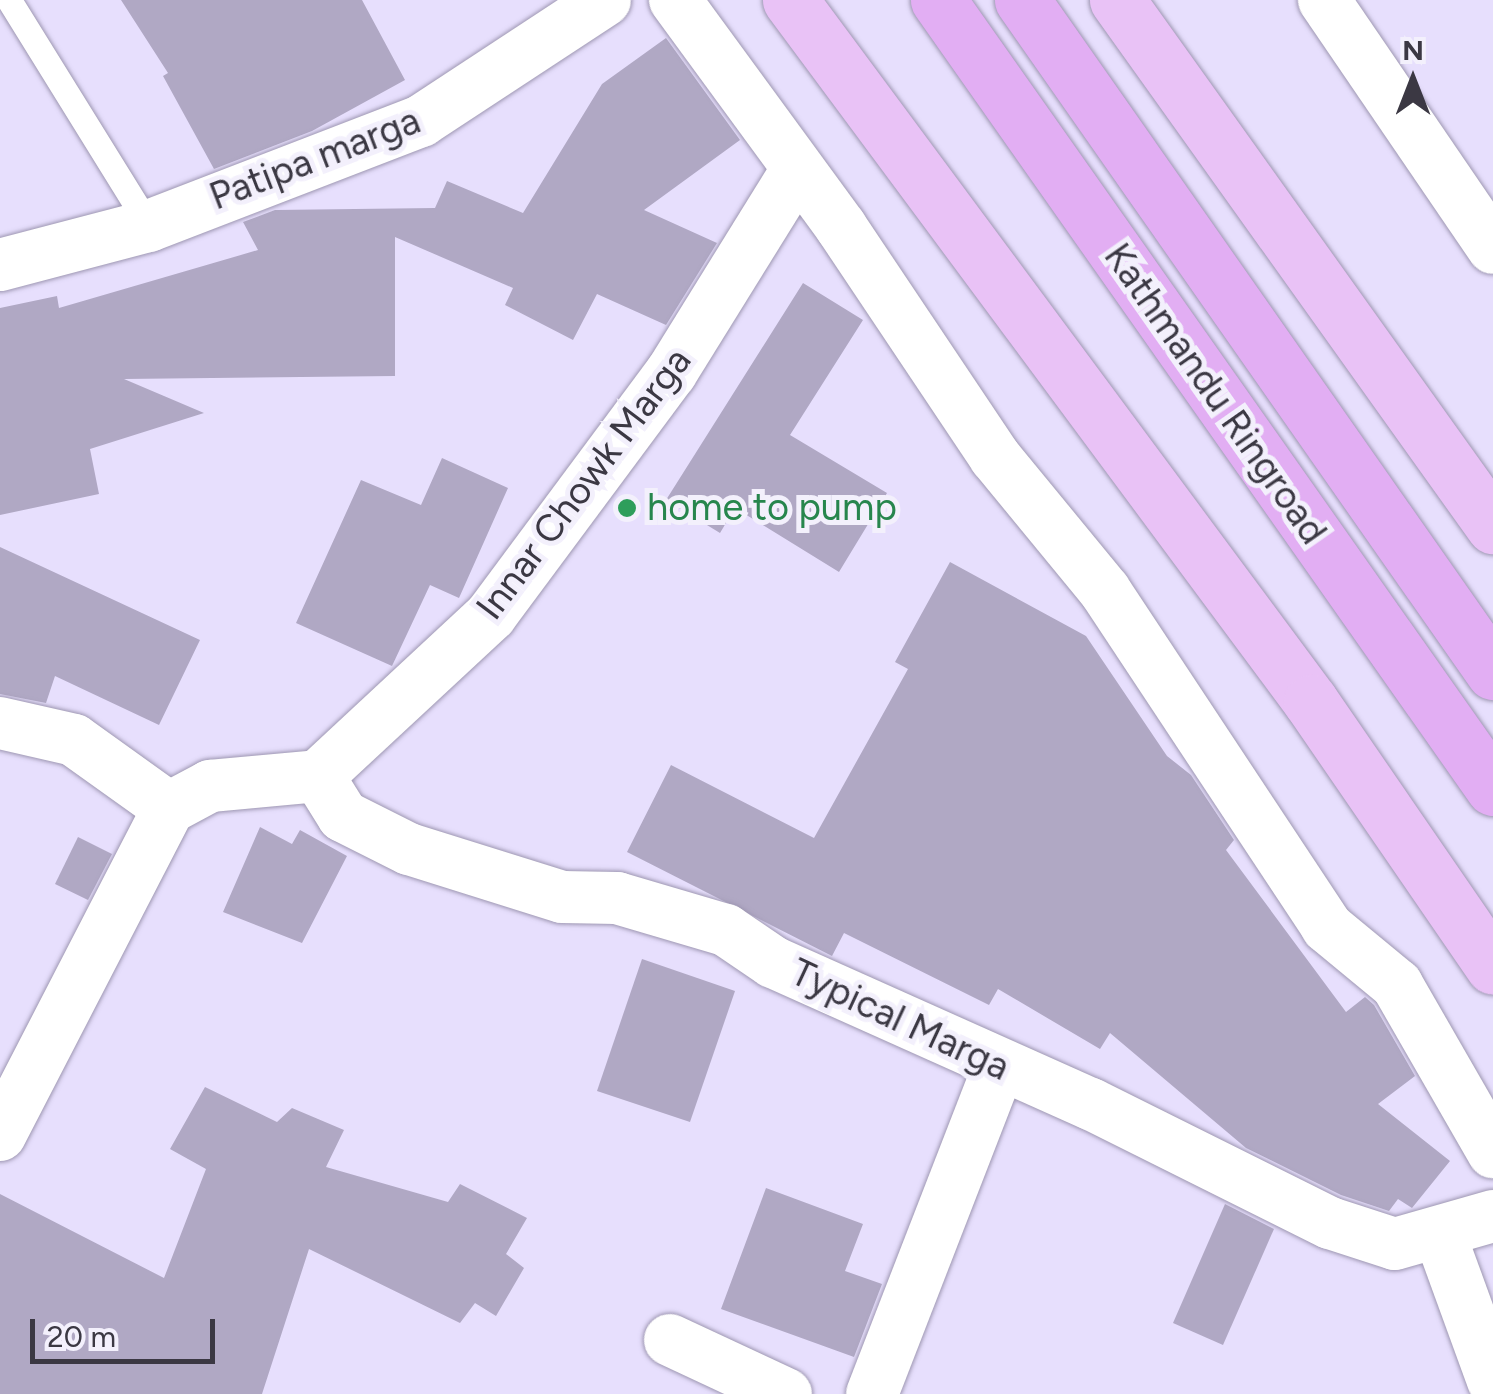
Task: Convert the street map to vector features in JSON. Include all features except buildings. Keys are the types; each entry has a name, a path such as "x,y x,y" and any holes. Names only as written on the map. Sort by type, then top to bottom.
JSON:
{"highway":[{"name":"Kathmandu Ringroad","path":"938,0 1493,788"},
{"name":"Kathmandu Ringroad","path":"1022,0 1493,672"}],"main road":[{"path":"790,0 1311,702 1493,968"},
{"path":"1117,0 1493,526"}],"street":[{"name":"Patipa marga","path":"0,266 148,226 421,121 605,0"},
{"path":"676,0 995,457 1105,591 1327,927 1397,985 1493,1152"},
{"path":"1324,0 1493,248"},
{"name":"Innar Chowk Marga","path":"318,776 491,615 553,539 671,374 797,170"},
{"path":"0,722 74,740 170,808"},
{"path":"0,1135 170,808 210,786 318,776"},
{"name":"Typical Marga","path":"318,776 344,816 409,849 562,897 617,898 726,930 774,962 1125,1120 1330,1222 1394,1244 1440,1235 1493,1216"},
{"path":"872,1394 999,1066"},
{"path":"1440,1235 1493,1382"},
{"path":"670,1340 786,1394"}],"lane":[{"path":"9,0 148,226"}],"place":[{"name":"home to pump","path":"627,508"}]}
